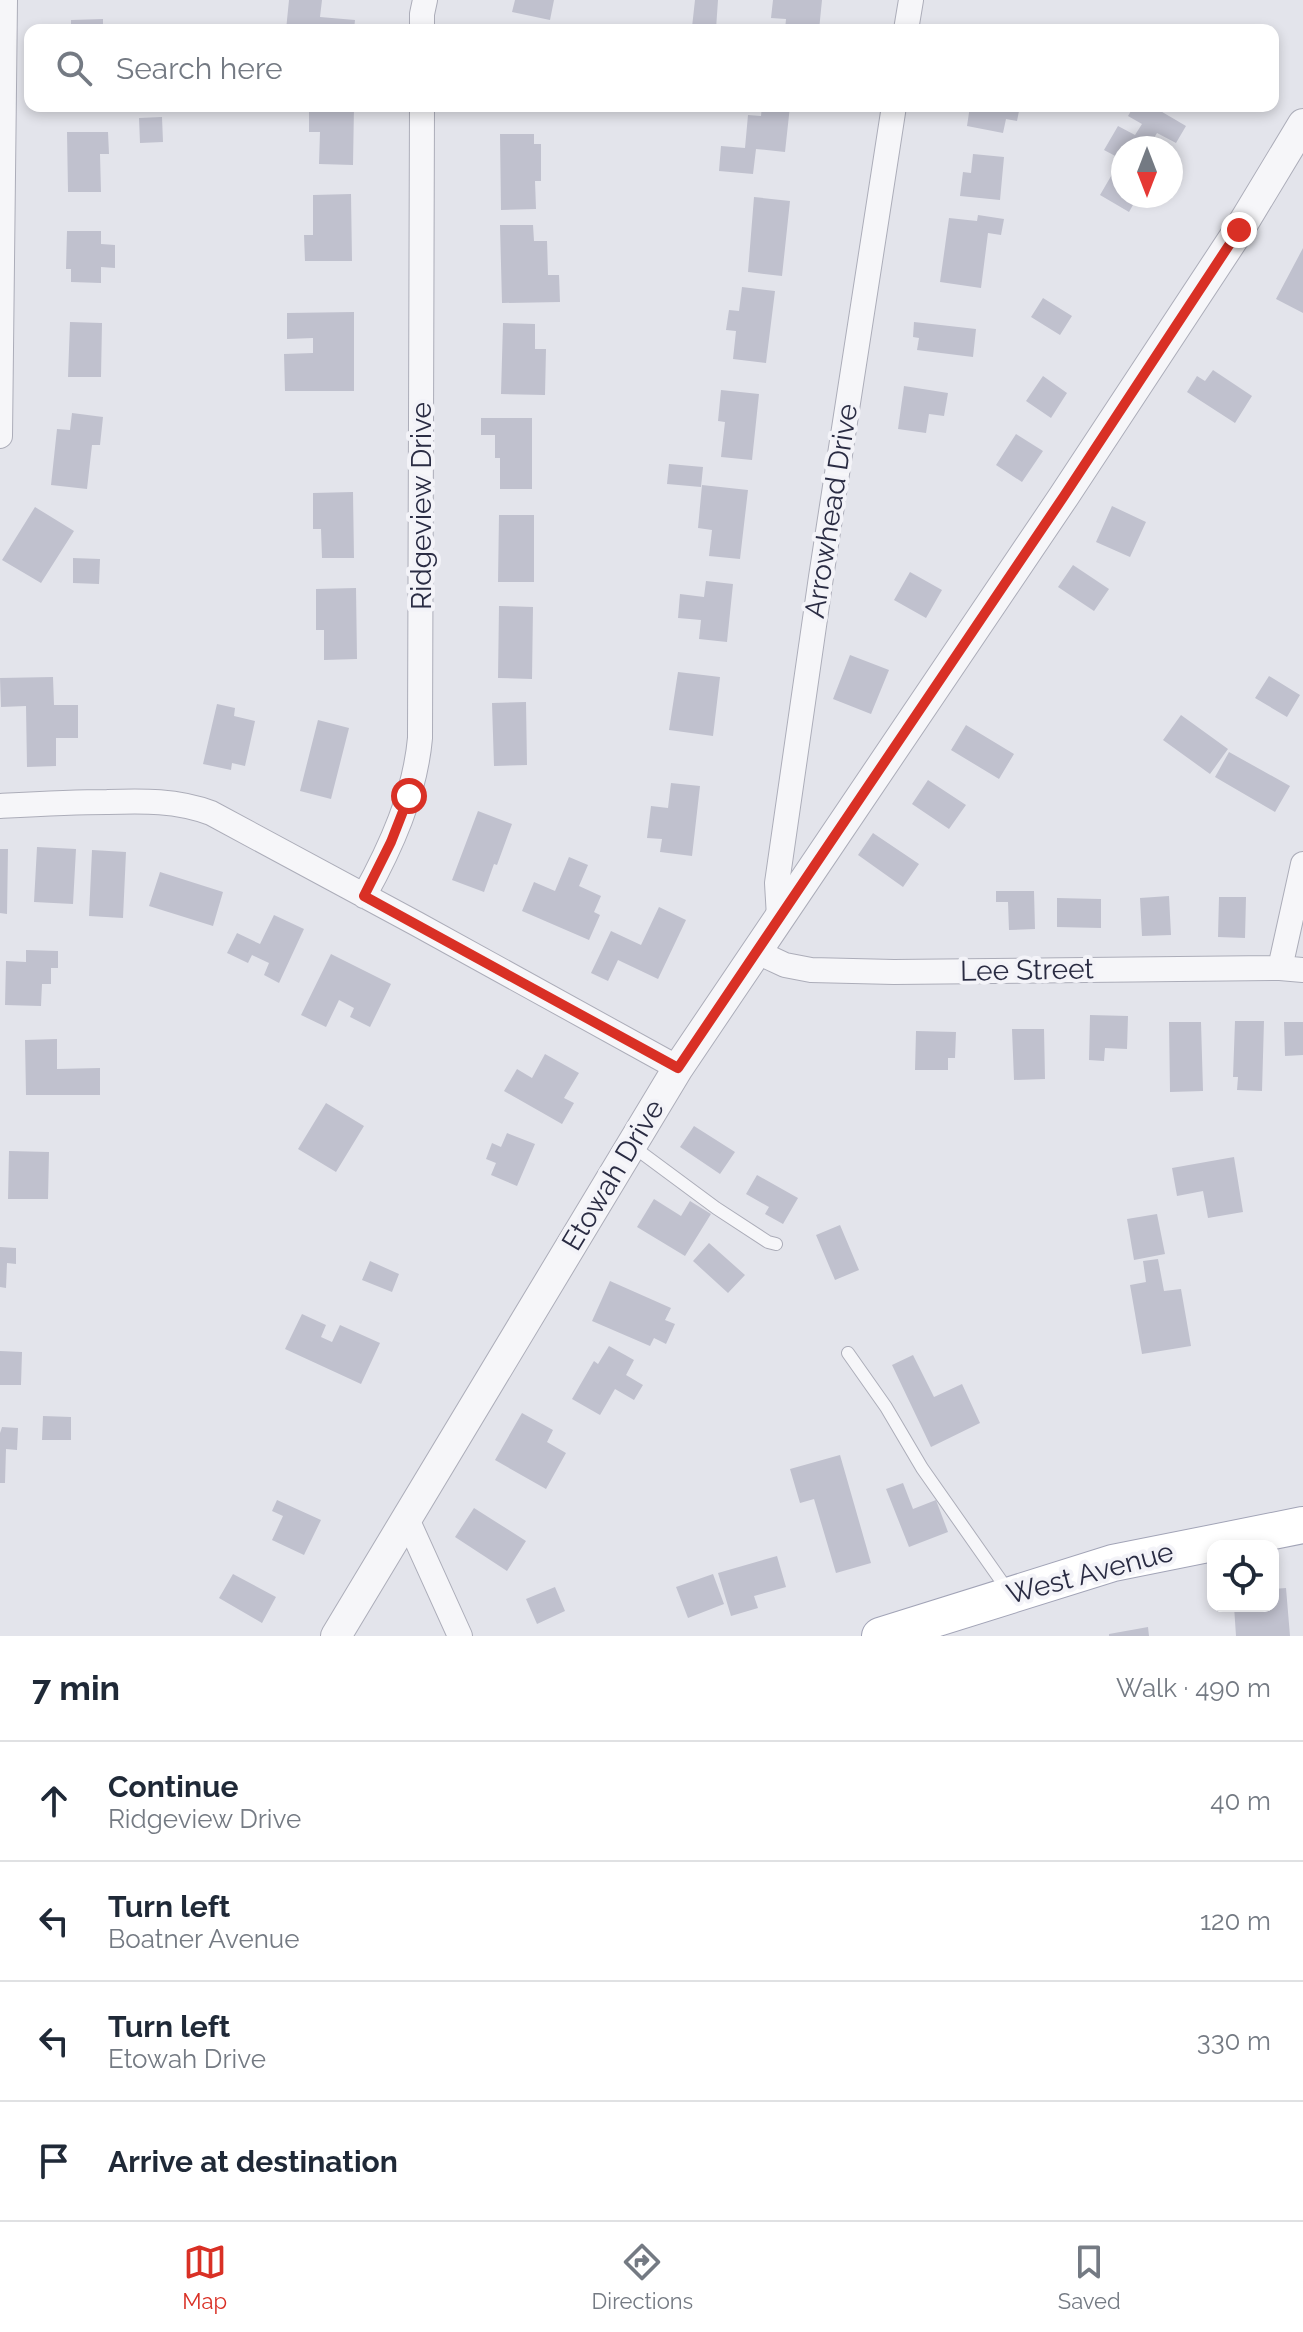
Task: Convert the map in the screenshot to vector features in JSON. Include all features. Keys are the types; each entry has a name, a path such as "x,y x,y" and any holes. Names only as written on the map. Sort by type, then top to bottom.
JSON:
{"main road":[{"name":"West Avenue","path":"880,1636 1113,1563 1303,1525"}],"street":[{"path":"0,436 5,0"},
{"path":"422,24 425,0"},
{"path":"907,24 911,0"},
{"name":"Ridgeview Drive","path":"364,896 391,842 409,796 420,738 422,112"},
{"name":"Arrowhead Drive","path":"779,917 777,883 893,112"},
{"name":"Etowah Drive","path":"336,1636 678,1068 1178,323 1303,124"},
{"path":"0,806 147,801 195,807 263,841 678,1068"},
{"path":"1292,969 1303,864"},
{"name":"Lee Street","path":"755,951 785,965 811,970 1292,969"},
{"path":"407,1519 460,1636"}],"lane":[{"path":"631,1145 716,1208 768,1242 776,1244"},
{"path":"848,1353 886,1407 922,1468 1010,1594"}],"building":[{"path":"289,0 322,0 320,17 355,20 355,24 287,24"},
{"path":"515,0 554,0 550,20 512,12"},
{"path":"695,0 718,0 716,24 692,24"},
{"path":"773,0 822,0 820,24 786,24 786,19 771,18"},
{"path":"103,19 103,24 71,24 71,20"},
{"path":"309,112 354,112 353,165 319,164 320,132 309,132"},
{"path":"761,112 789,112 785,152 756,149 753,174 719,171 721,146 745,148 748,115 761,116"},
{"path":"969,112 1019,112 1017,121 1006,119 1003,133 967,126"},
{"path":"1130,112 1162,112 1186,126 1180,136 1157,133 1155,136 1112,136 1118,126 1135,135 1142,124 1128,116"},
{"path":"162,117 163,142 140,143 139,118"},
{"path":"67,132 108,132 109,154 100,154 101,192 68,192"},
{"path":"500,134 534,134 534,144 541,144 541,181 535,181 536,209 501,210"},
{"path":"1111,138 1111,154 1104,150"},
{"path":"973,154 1004,157 1000,200 960,196 963,172 971,173"},
{"path":"1111,176 1111,201 1100,195"},
{"path":"351,194 352,261 305,261 304,235 313,235 313,195"},
{"path":"754,197 790,201 782,276 748,272"},
{"path":"978,215 1004,219 1001,235 988,233 981,288 940,282 949,218 977,221"},
{"path":"500,225 533,225 534,241 547,241 548,275 559,275 560,302 502,303"},
{"path":"67,231 101,231 101,244 115,245 115,268 101,267 101,283 71,282 71,269 66,269"},
{"path":"1303,248 1303,313 1276,299"},
{"path":"742,287 775,291 766,363 733,359 736,331 726,330 729,310 739,311"},
{"path":"1043,298 1072,316 1060,335 1031,317"},
{"path":"354,312 354,391 285,391 284,354 313,353 313,338 287,339 287,313"},
{"path":"70,322 102,323 101,377 68,377"},
{"path":"914,322 976,329 973,357 917,350 919,338 913,337"},
{"path":"503,323 535,324 535,349 546,349 545,395 501,394"},
{"path":"1213,370 1252,396 1235,423 1187,392 1197,376 1205,381"},
{"path":"1043,376 1067,393 1051,418 1026,401"},
{"path":"904,386 948,393 944,416 929,414 926,433 898,429"},
{"path":"721,390 759,394 752,460 721,457 725,422 718,421"},
{"path":"72,413 103,417 100,445 92,445 87,489 51,485 57,429 70,430"},
{"path":"481,418 532,418 532,489 500,489 500,458 495,458 495,435 481,435"},
{"path":"1016,434 1043,451 1022,482 996,465"},
{"path":"669,464 703,467 701,487 667,484"},
{"path":"702,485 748,490 740,559 709,556 712,530 698,528"},
{"path":"353,492 354,558 322,558 321,529 313,529 313,493"},
{"path":"1112,506 1146,522 1130,557 1096,542"},
{"path":"35,507 74,531 41,583 2,560"},
{"path":"499,515 534,515 534,582 498,582"},
{"path":"73,558 100,559 99,584 73,583"},
{"path":"1073,565 1109,589 1094,611 1058,587"},
{"path":"910,572 942,590 926,618 894,600"},
{"path":"706,581 733,584 727,642 699,639 701,620 678,618 680,594 704,597"},
{"path":"356,588 357,659 324,660 324,630 316,630 316,589"},
{"path":"499,606 533,607 532,679 498,678"},
{"path":"850,655 889,670 871,714 833,699"},
{"path":"678,672 720,677 713,736 669,730"},
{"path":"1269,676 1300,695 1287,717 1255,698"},
{"path":"53,677 54,705 78,705 78,738 56,738 56,766 27,767 26,706 1,707 0,678"},
{"path":"526,702 527,765 494,766 492,703"},
{"path":"217,704 235,708 234,716 255,721 245,766 232,763 231,770 203,764"},
{"path":"1181,715 1228,749 1210,774 1163,740"},
{"path":"318,720 349,728 331,799 300,791"},
{"path":"966,725 1014,754 999,779 951,750"},
{"path":"1229,752 1290,786 1275,812 1215,777"},
{"path":"928,780 966,805 949,829 912,804"},
{"path":"671,783 700,786 692,856 660,852 662,839 647,838 651,806 668,808"},
{"path":"478,811 512,824 484,892 452,880"},
{"path":"873,833 919,864 903,887 858,855"},
{"path":"37,847 76,849 73,904 34,902"},
{"path":"0,849 8,849 7,914 0,913"},
{"path":"92,850 126,852 123,918 89,916"},
{"path":"569,857 588,865 579,886 601,896 594,912 600,915 589,940 522,911 534,882 555,891"},
{"path":"160,872 223,892 213,926 149,906"},
{"path":"996,891 1034,891 1035,929 1009,930 1008,902 996,902"},
{"path":"1169,896 1171,935 1142,936 1140,898"},
{"path":"1219,897 1246,897 1245,938 1218,937"},
{"path":"1057,898 1101,899 1101,928 1057,927"},
{"path":"659,907 686,920 658,979 618,960 608,981 591,973 611,931 641,945"},
{"path":"274,915 304,929 279,983 264,975 269,963 252,955 248,963 227,953 237,933 260,944"},
{"path":"26,950 58,951 58,968 51,968 51,984 42,984 41,1006 5,1005 6,961 26,962"},
{"path":"331,954 391,984 370,1027 350,1017 354,1008 339,1000 326,1027 301,1015"},
{"path":"1090,1015 1128,1016 1127,1049 1105,1048 1104,1061 1089,1060"},
{"path":"1235,1021 1264,1021 1262,1091 1237,1090 1238,1077 1233,1077"},
{"path":"1169,1022 1201,1022 1203,1091 1170,1092"},
{"path":"1284,1022 1303,1022 1303,1055 1285,1056"},
{"path":"1012,1029 1044,1029 1045,1079 1014,1080"},
{"path":"916,1031 956,1032 955,1058 948,1058 948,1070 915,1070"},
{"path":"57,1039 57,1069 100,1068 100,1095 26,1095 25,1040"},
{"path":"545,1054 579,1073 564,1098 574,1103 562,1124 504,1091 517,1069 532,1078"},
{"path":"326,1103 364,1126 336,1172 298,1149"},
{"path":"694,1126 735,1152 720,1174 680,1147"},
{"path":"507,1133 535,1144 517,1186 491,1175 496,1163 486,1159 492,1143 501,1147"},
{"path":"9,1151 49,1152 48,1199 8,1199"},
{"path":"1234,1157 1243,1212 1208,1218 1203,1191 1177,1196 1172,1168"},
{"path":"757,1175 798,1198 783,1224 765,1214 769,1207 746,1194"},
{"path":"654,1199 681,1216 690,1201 711,1214 685,1256 637,1227"},
{"path":"1157,1214 1165,1254 1134,1260 1127,1219"},
{"path":"840,1225 859,1270 835,1280 816,1235"},
{"path":"709,1243 745,1275 728,1293 693,1261"},
{"path":"0,1247 16,1248 16,1264 7,1263 6,1288 0,1287"},
{"path":"1158,1259 1164,1291 1181,1289 1191,1346 1142,1354 1130,1285 1146,1282 1143,1261"},
{"path":"370,1261 399,1274 392,1292 362,1280"},
{"path":"610,1281 671,1308 665,1320 675,1324 666,1344 654,1338 650,1346 592,1321"},
{"path":"302,1314 326,1325 321,1337 332,1342 340,1325 380,1343 361,1384 285,1349"},
{"path":"609,1346 634,1360 626,1375 643,1385 634,1400 615,1389 600,1415 572,1399 594,1361 598,1364"},
{"path":"0,1351 22,1352 21,1385 0,1385"},
{"path":"913,1355 934,1397 962,1384 980,1423 931,1447 892,1365"},
{"path":"522,1413 553,1430 547,1442 566,1453 546,1489 495,1460"},
{"path":"43,1416 71,1417 71,1440 42,1440"},
{"path":"2,1427 18,1428 17,1450 6,1449 5,1483 0,1483"},
{"path":"840,1455 871,1563 836,1573 814,1499 800,1503 790,1469"},
{"path":"903,1483 913,1509 936,1500 948,1532 909,1547 886,1489"},
{"path":"277,1500 321,1520 304,1555 272,1540 283,1516 272,1511"},
{"path":"474,1508 526,1541 507,1571 455,1537"},
{"path":"777,1556 786,1587 754,1596 758,1608 731,1616 718,1573"},
{"path":"233,1574 276,1597 262,1623 219,1598"},
{"path":"713,1574 724,1604 688,1618 676,1587"},
{"path":"555,1587 565,1611 537,1624 526,1599"},
{"path":"1286,1588 1290,1636 1236,1636 1234,1612 1279,1612 1279,1589"},
{"path":"1148,1627 1149,1636 1109,1636 1109,1634"}],"route":[{"path":"409,796 391,842 364,896 678,1068 1064,496 1239,230"}]}
